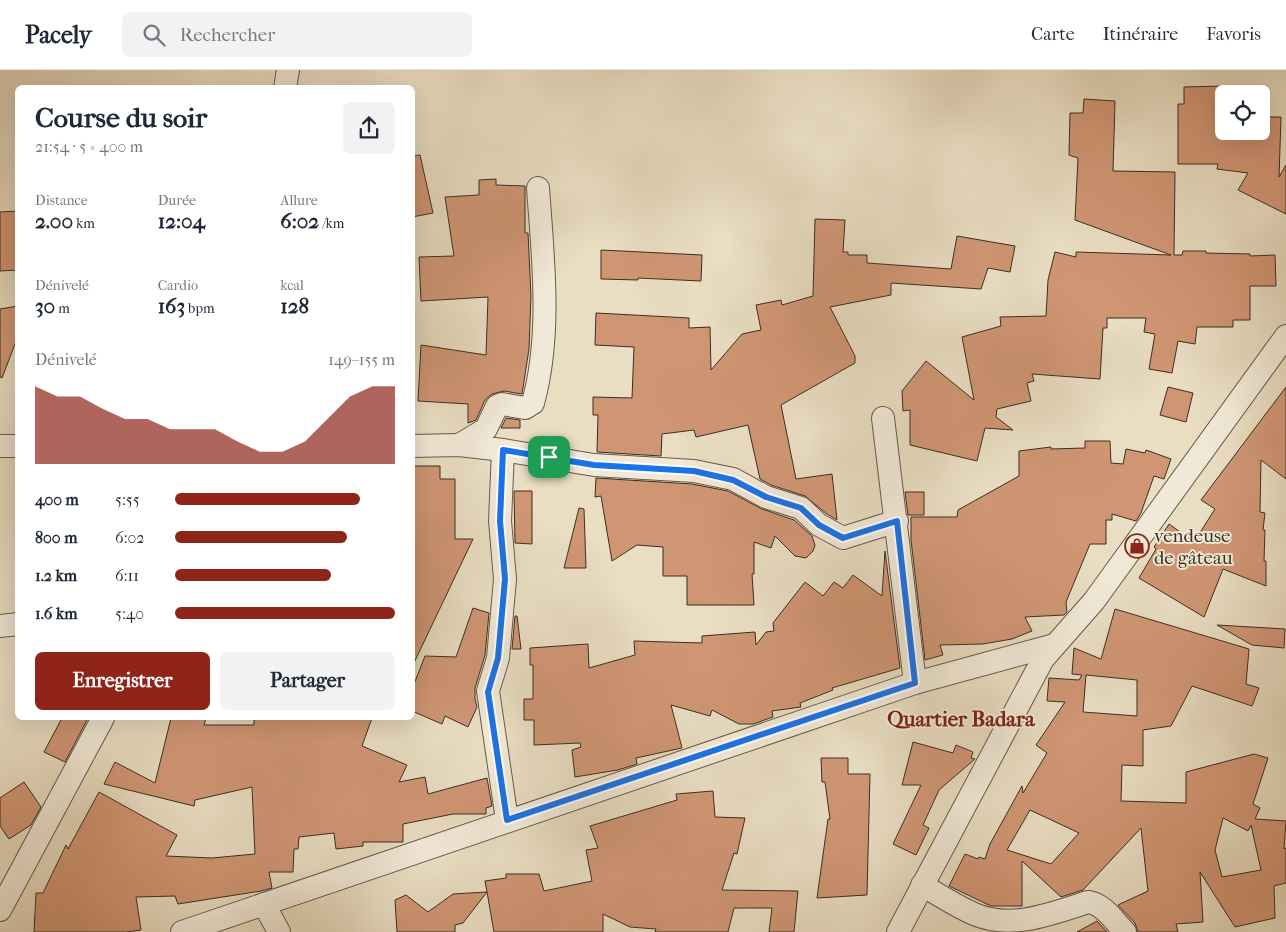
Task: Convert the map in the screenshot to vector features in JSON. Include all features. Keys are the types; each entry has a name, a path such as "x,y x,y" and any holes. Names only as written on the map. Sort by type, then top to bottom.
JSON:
{"street":[{"path":"286,85 288,70"},
{"path":"459,445 486,429 497,406 502,404 525,408 534,403 541,375 545,288 538,188"},
{"path":"898,932 1043,659 1094,601 1286,336"},
{"path":"883,418 897,521 915,683"},
{"path":"415,446 459,445 503,450 594,465 694,471 733,480 766,497 801,508 819,525 843,538 897,521"},
{"path":"0,446 15,446"},
{"path":"503,450 500,521 505,579 498,658 488,692 507,820"},
{"path":"0,626 15,624"},
{"path":"182,932 507,820 915,683 1054,645"},
{"path":"0,910 102,720"},
{"path":"922,885 974,914 1003,921 1020,921 1088,902 1095,903 1103,908 1126,932"},
{"path":"264,904 279,932"}],"building":[{"path":"1215,86 1215,140 1270,140 1270,117 1281,117 1279,177 1286,165 1286,214 1238,190 1248,173 1217,169 1218,164 1178,164 1178,104 1184,104 1184,87"},
{"path":"1084,99 1115,101 1113,171 1175,172 1174,255 1182,255 1183,251 1206,251 1206,253 1250,254 1250,256 1275,255 1276,286 1250,286 1250,320 1233,320 1233,327 1197,327 1195,344 1178,341 1172,373 1149,369 1155,334 1144,332 1146,318 1107,318 1107,328 1103,328 1100,379 1032,374 1034,381 1027,383 1031,401 997,409 996,417 1013,430 985,428 977,461 910,445 910,410 903,411 902,391 926,361 974,400 962,337 1001,326 1000,317 1046,316 1048,280 1055,252 1076,257 1076,252 1171,255 1075,220 1078,158 1069,155 1070,113 1083,113"},
{"path":"420,155 433,213 415,216 415,156"},
{"path":"496,179 496,185 525,186 525,233 528,233 531,296 529,349 522,394 504,391 492,394 485,400 476,420 468,423 468,404 418,401 421,345 486,355 488,297 421,301 419,257 454,256 445,197 479,195 479,180"},
{"path":"15,211 15,270 0,271 0,212"},
{"path":"815,219 845,220 843,252 848,252 848,255 867,255 867,263 951,269 957,236 1015,246 1010,272 988,268 981,289 891,283 891,295 830,307 855,356 855,363 781,405 796,479 832,474 837,520 805,496 771,485 760,479 748,425 696,437 694,430 662,434 661,456 597,452 598,415 593,415 593,397 632,398 634,347 595,345 596,313 689,318 689,328 710,327 711,370 742,334 761,330 756,305 781,300 782,305 813,296"},
{"path":"601,250 702,255 701,281 638,278 638,280 601,279"},
{"path":"15,306 15,344 2,378 0,377 0,309"},
{"path":"1168,387 1193,393 1186,422 1160,415"},
{"path":"1286,387 1286,479 1261,460 1260,512 1265,513 1263,530 1265,530 1264,561 1266,561 1266,586 1223,569 1204,617 1139,578 1156,549 1154,547 1169,524 1194,542 1215,509 1201,500"},
{"path":"506,418 520,420 520,428 501,428"},
{"path":"1085,441 1110,441 1111,463 1123,464 1126,449 1145,453 1146,450 1171,459 1164,479 1154,476 1141,513 1136,521 1112,514 1112,520 1106,520 1106,544 1090,544 1066,602 1067,612 1064,615 1025,617 1032,631 1012,639 983,644 940,645 943,655 925,660 911,540 911,517 957,517 958,510 1019,476 1019,451 1051,447 1051,449 1085,448"},
{"path":"415,466 440,466 440,479 455,479 455,539 473,539 415,661"},
{"path":"596,478 692,484 728,491 762,509 794,520 812,536 815,545 813,551 806,558 795,556 775,536 771,548 754,542 754,574 752,574 754,605 687,605 687,576 663,576 663,547 637,545 612,561 601,496 595,497"},
{"path":"514,491 532,491 532,544 515,543"},
{"path":"905,492 924,492 924,515 908,515"},
{"path":"579,508 584,509 586,568 564,568"},
{"path":"885,551 900,668 832,688 833,690 800,703 801,707 772,711 773,717 753,724 739,724 712,710 710,716 671,705 682,748 636,758 637,764 618,770 575,777 572,750 581,747 580,743 534,745 534,720 524,720 524,699 533,699 533,665 530,665 530,648 588,644 589,668 635,655 634,641 702,643 702,636 755,632 756,645 766,632 774,631 773,623 805,582 823,596 834,582 843,588 853,575 882,596"},
{"path":"473,608 489,613 485,655 475,688 477,707 468,727 445,716 442,724 415,712 415,681 425,656 456,657"},
{"path":"1115,609 1249,649 1246,684 1259,688 1252,706 1192,686 1171,726 1143,730 1143,766 1122,765 1121,801 1186,803 1186,772 1254,754 1268,758 1253,804 1260,808 1255,819 1286,821 1284,849 1286,848 1286,883 1274,886 1275,918 1235,927 1200,872 1203,922 1176,924 1178,932 1138,932 1135,923 1118,905 1148,891 1141,828 1083,890 1061,897 1022,861 1022,906 991,906 949,886 965,854 978,859 979,857 985,859 990,844 1022,786 1023,793 1047,753 1036,745 1065,702 1047,701 1049,678 1079,680 1082,675 1072,674 1074,648 1101,659","holes":["1086,675 1137,680 1137,716 1083,712","1030,810 1079,833 1051,864 1007,850","1223,818 1248,831 1251,825 1261,870 1222,877 1215,850"]},
{"path":"515,616 517,616 521,649 512,649"},
{"path":"1217,625 1285,629 1284,648 1252,645"},
{"path":"61,720 87,720 65,762 44,752"},
{"path":"171,720 205,720 204,725 254,725 254,720 371,720 362,746 407,765 399,782 425,777 428,794 487,778 492,806 486,808 486,814 453,814 403,824 403,842 363,842 363,846 336,849 334,833 299,837 298,849 294,849 293,872 269,872 272,888 178,904 175,896 136,897 141,930 126,932 34,932 36,893 43,893 66,845 68,849 99,792 177,835 166,856 212,858 255,854 252,787 195,800 194,806 104,784 115,762 155,783"},
{"path":"913,742 953,753 956,745 973,752 971,758 975,759 939,790 923,825 929,828 916,855 893,844 921,785 902,785"},
{"path":"821,758 848,758 848,774 870,774 867,895 817,898 828,819 830,819 825,782 822,782"},
{"path":"24,782 41,807 31,825 9,839 0,826 0,798"},
{"path":"713,791 715,817 745,818 737,854 734,853 722,890 798,891 794,932 769,932 772,908 734,908 728,932 655,932 656,929 630,927 603,914 603,932 494,932 485,881 506,878 506,874 539,874 544,891 592,881 586,850 598,848 590,826 677,800 676,794"},
{"path":"487,892 463,923 455,925 455,932 397,932 395,900 406,895 428,912 453,894"},
{"path":"1097,921 1107,932 1077,932"}],"place":[{"name":"vendeuse de gâteau","path":"1137,546"}],"district":[{"name":"Quartier Badara","path":"961,719"}],"route":[{"path":"503,450 549,457 594,465 647,470 694,471 733,480 766,497 801,508 819,525 843,538 897,521 915,683 507,820 489,709 488,692 498,658 503,614 505,579 500,521 503,450"}]}
